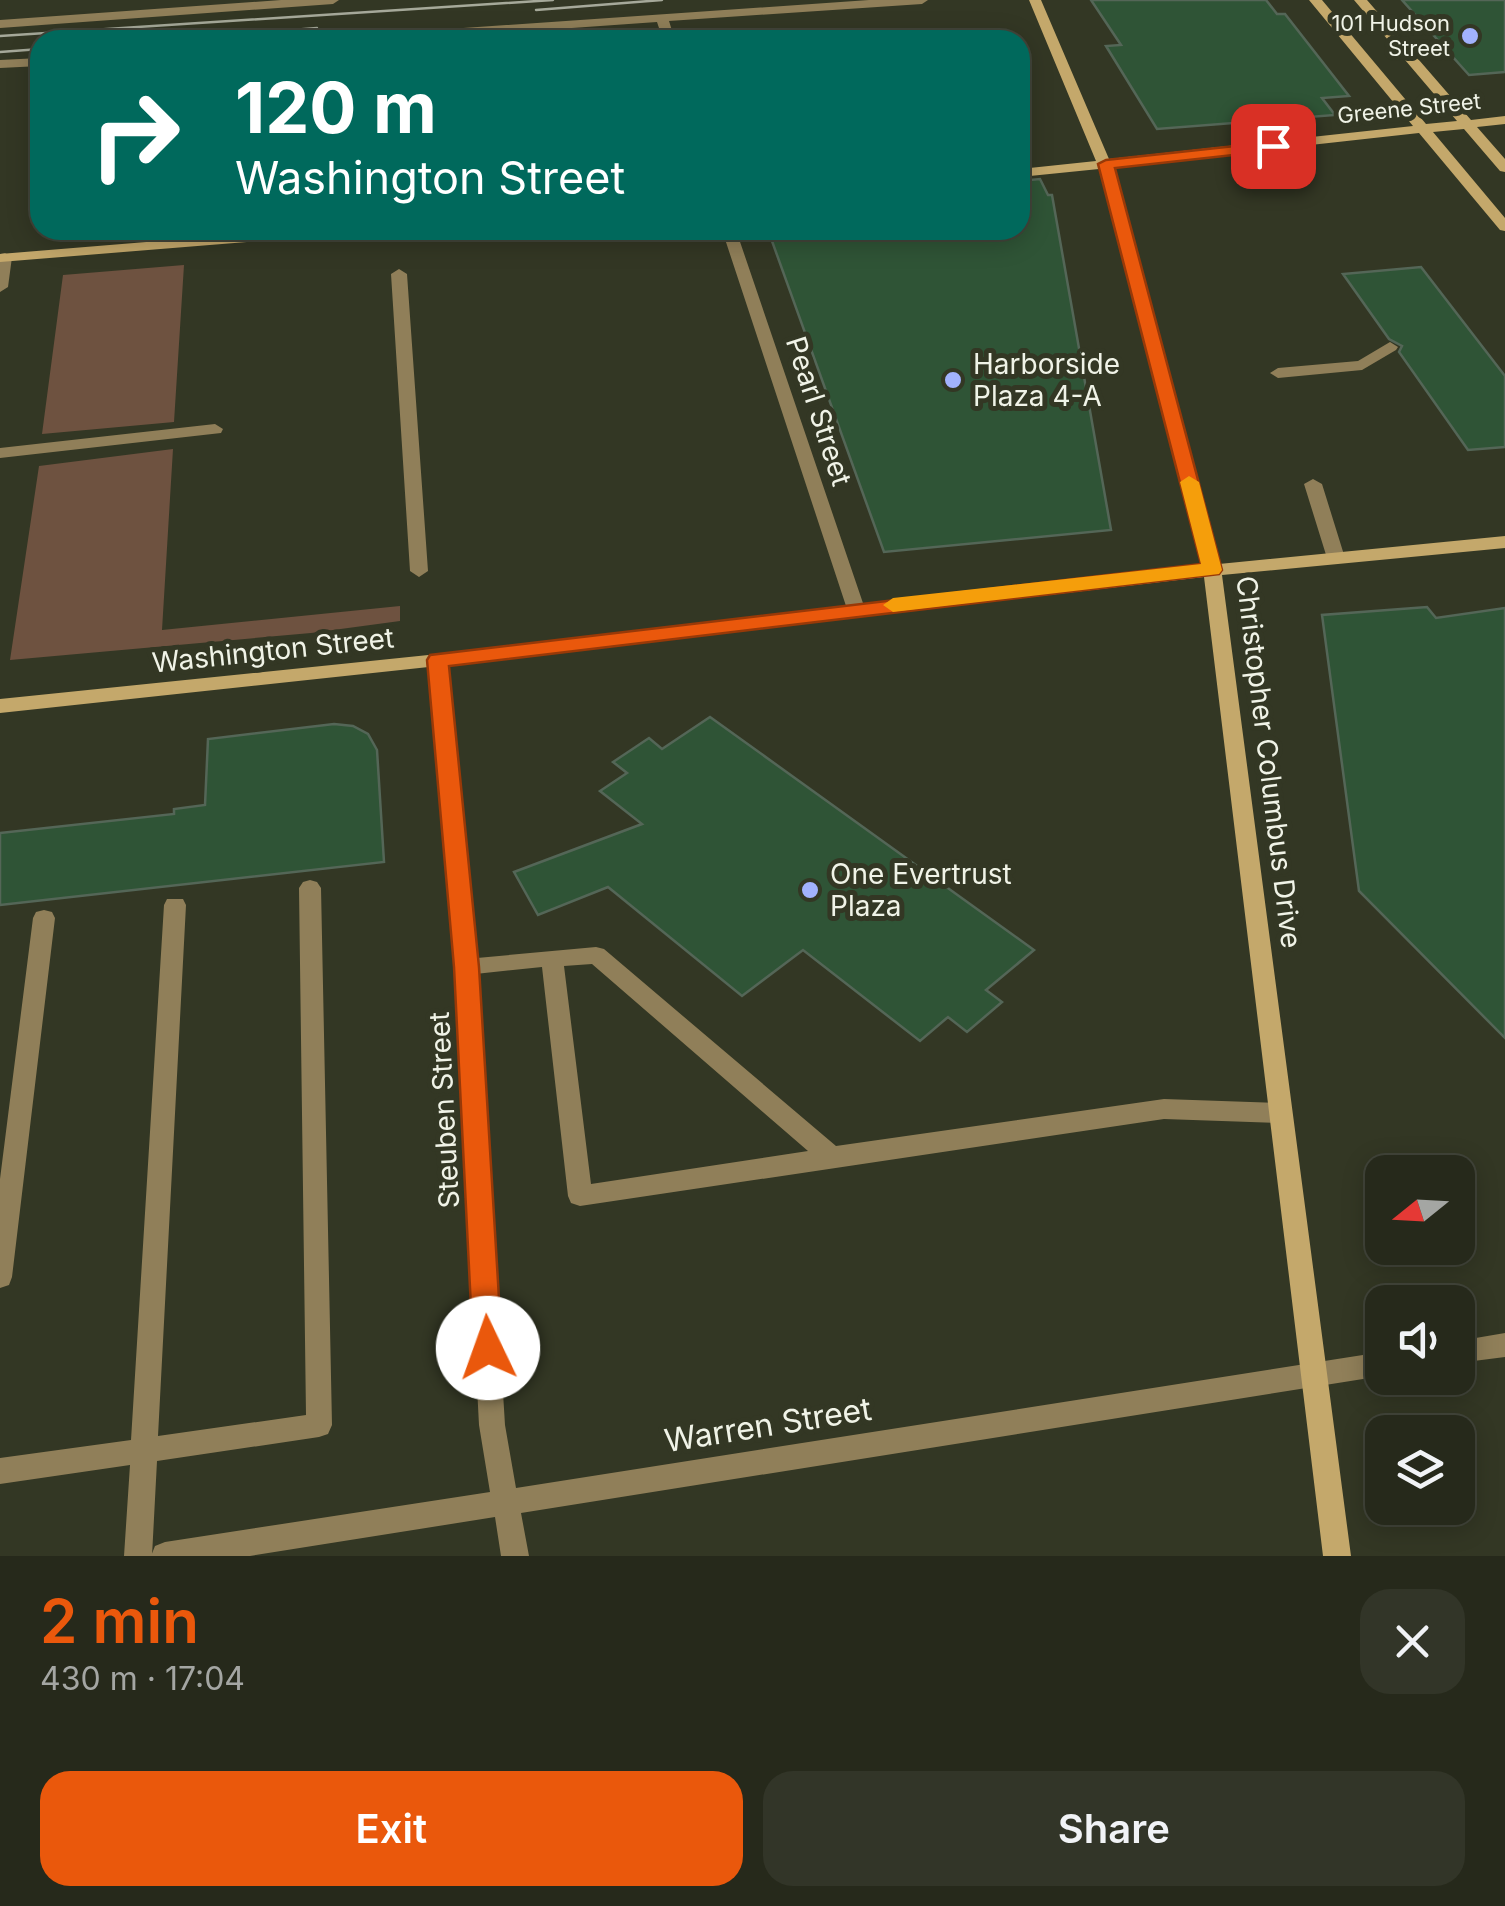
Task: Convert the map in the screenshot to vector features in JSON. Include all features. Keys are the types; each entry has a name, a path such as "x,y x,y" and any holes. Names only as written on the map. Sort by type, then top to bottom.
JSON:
{"street":[{"path":"0,24 333,0"},
{"path":"491,30 922,0"},
{"name":"Christopher Columbus Drive","path":"1035,0 1106,164 1212,570 1337,1556"},
{"path":"1315,0 1505,226"},
{"path":"1360,0 1505,168"},
{"path":"662,18 666,30"},
{"path":"0,64 30,62"},
{"name":"Greene Street","path":"1030,172 1505,120"},
{"path":"0,286 2,257 219,240"},
{"name":"Pearl Street","path":"732,240 856,609"},
{"path":"399,274 418,572"},
{"path":"1278,373 1362,365 1390,347"},
{"path":"0,453 215,429"},
{"path":"1313,484 1336,558"},
{"name":"Washington Street","path":"0,706 438,660 1212,570 1505,542"},
{"name":"Steuben Street","path":"438,660 466,967 492,1425 515,1556"},
{"path":"0,1472 318,1426 310,888"},
{"path":"138,1556 174,904"},
{"path":"0,1277 44,918"},
{"path":"466,967 596,955 832,1156"},
{"path":"552,958 580,1196 1164,1110 1280,1113"},
{"path":"1475,1349 1505,1345"},
{"name":"Warren Street","path":"166,1556 1365,1367"}],"shaded area":[{"path":"184,265 174,422 42,434 63,275"},
{"path":"173,449 162,630 400,606 400,621 311,633 10,660 39,466"}],"building":[{"path":"1091,0 1266,0 1277,14 1285,14 1349,96 1322,98 1335,115 1157,129 1106,46 1121,45"},
{"name":"101 Hudson Street","path":"1402,0 1505,0 1505,72 1469,75"},
{"name":"Harborside Plaza 4-A","path":"1040,179 1048,195 1052,195 1111,530 884,552 772,240 1030,240 1030,180"},
{"path":"1421,267 1505,376 1505,447 1468,450 1399,352 1402,346 1389,339 1343,274"},
{"path":"1427,607 1436,618 1505,608 1505,1038 1359,891 1322,615"},
{"name":"One Evertrust Plaza","path":"710,717 1034,950 986,990 1002,1002 967,1032 948,1017 920,1041 803,950 742,996 608,887 538,915 514,872 642,824 600,791 627,773 613,762 649,738 662,749"},
{"path":"334,724 353,726 368,734 377,750 384,862 0,905 0,833 174,814 174,809 205,805 208,739"}],"tram line":[{"path":"92,30 553,0"},
{"path":"536,10 662,0"},
{"path":"292,30 317,28"},
{"path":"0,36 30,34"},
{"path":"0,52 30,50"}],"slow traffic":[{"path":"893,605 1212,570 1189,482"}],"place":[{"name":"101 Hudson Street","path":"1470,36"},
{"name":"Harborside Plaza 4-A","path":"953,380"},
{"name":"One Evertrust Plaza","path":"810,890"}],"route":[{"path":"488,1348 466,967 438,660 1212,570 1106,164 1273,146"}]}
